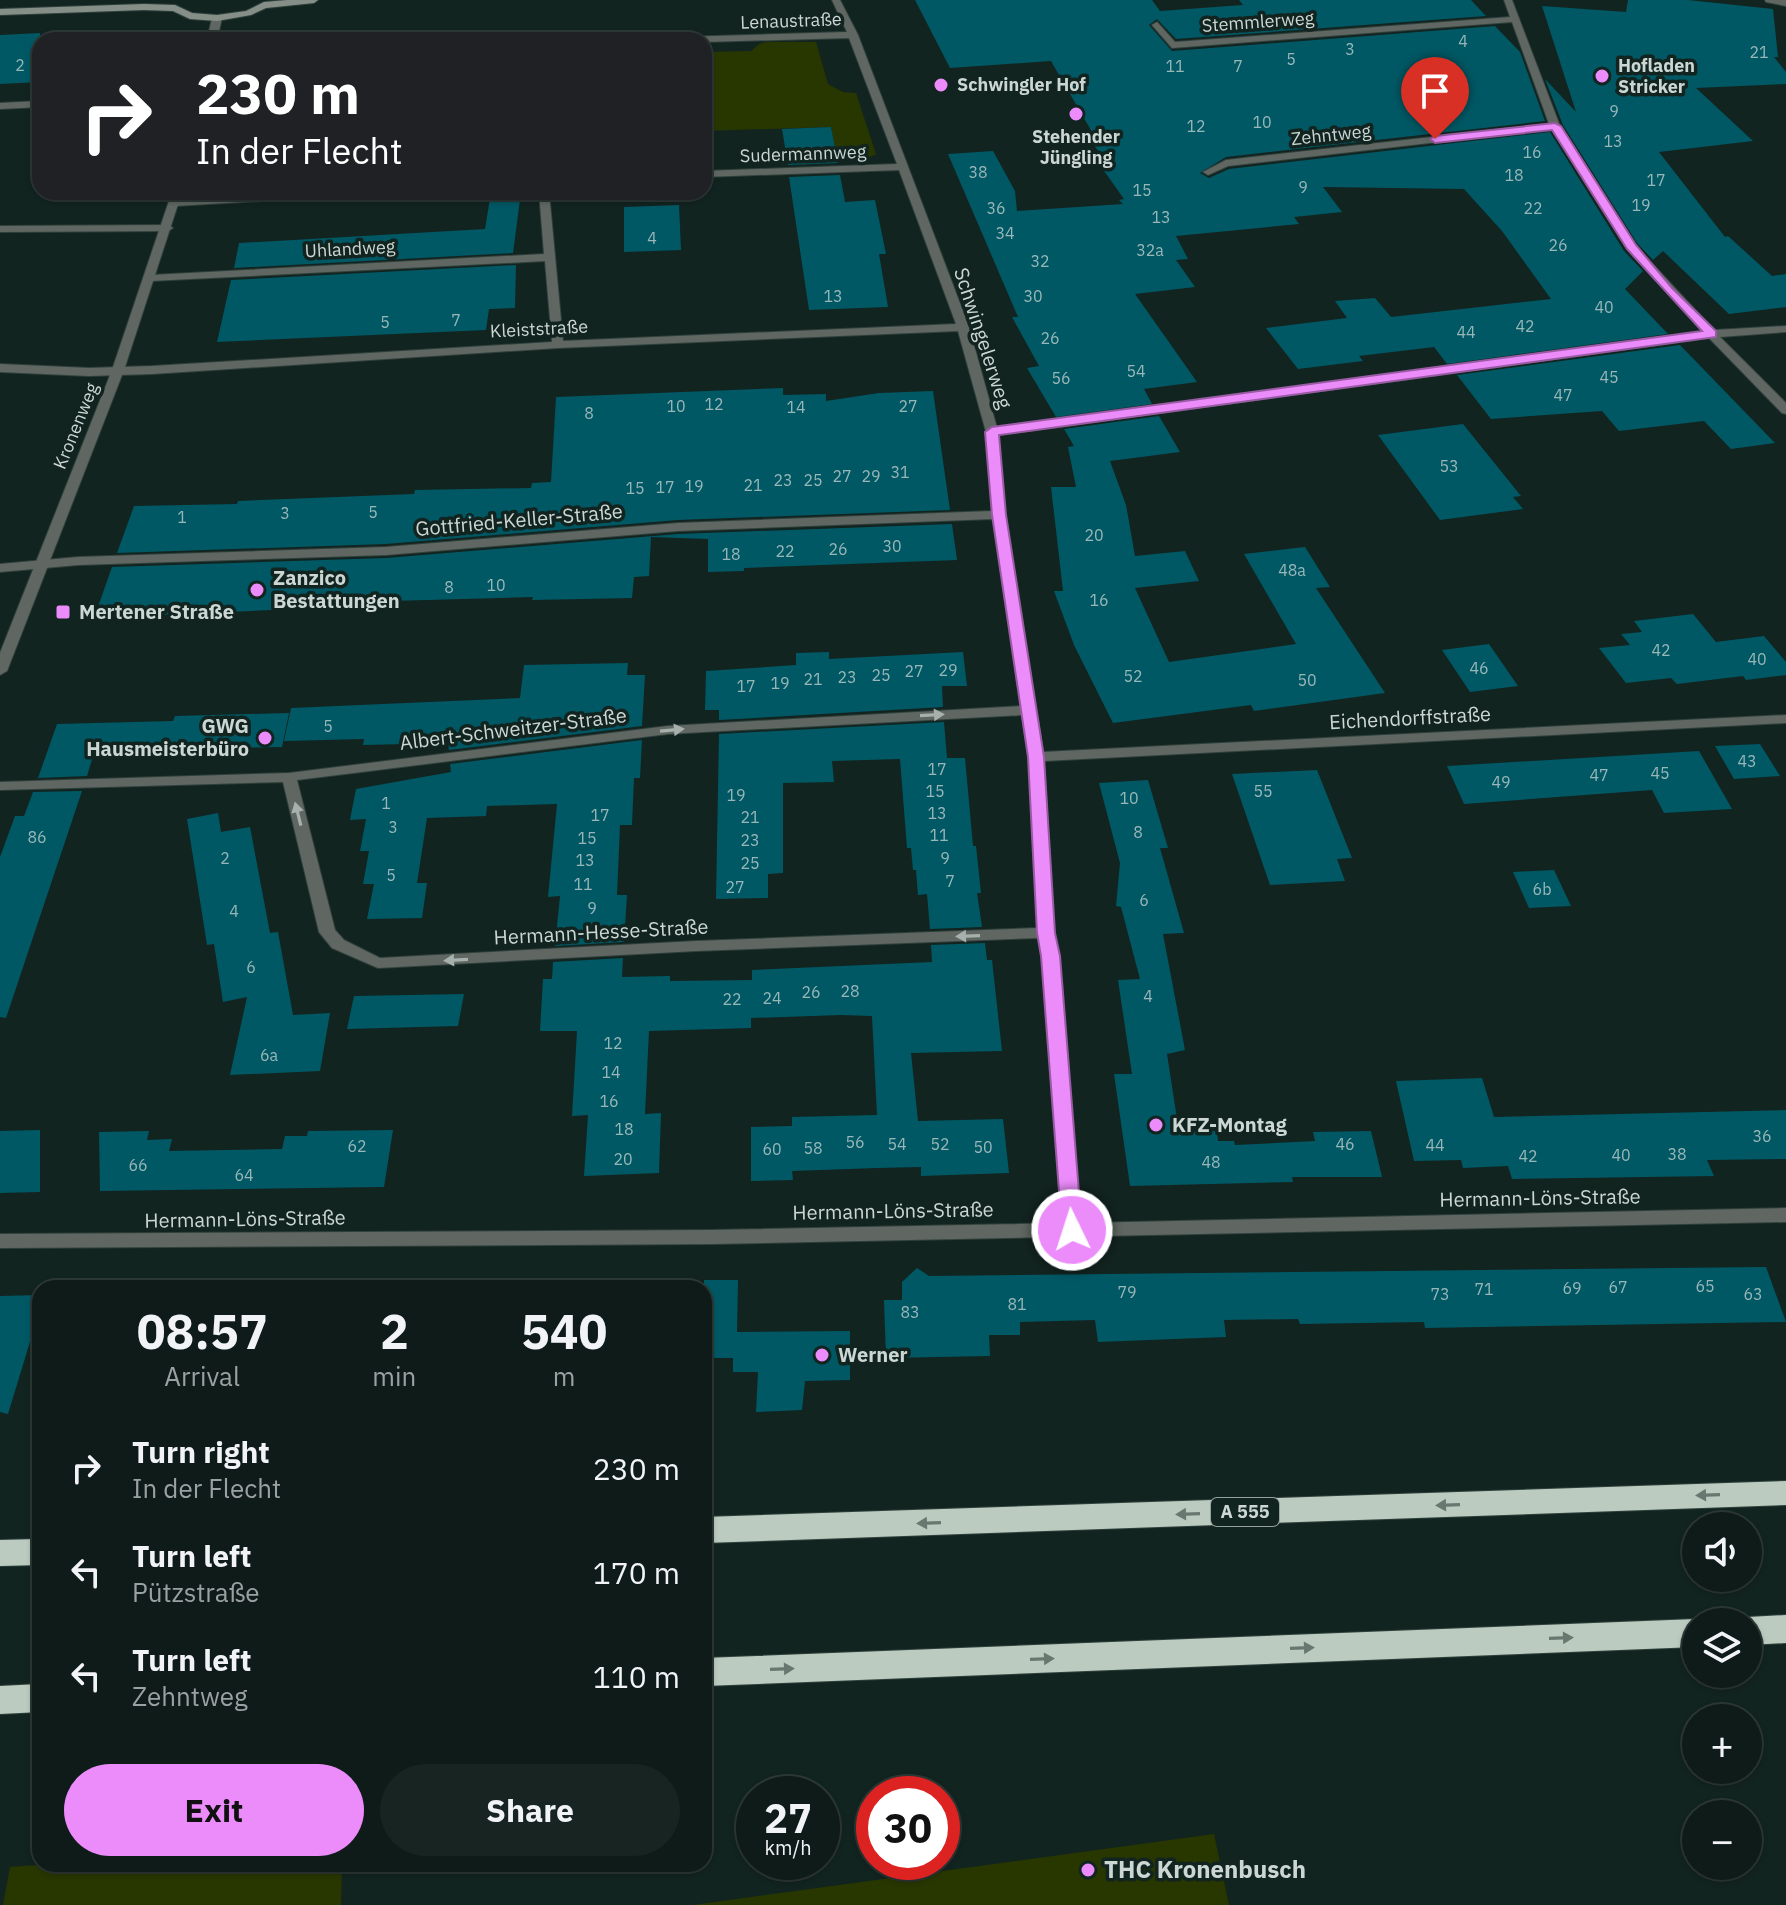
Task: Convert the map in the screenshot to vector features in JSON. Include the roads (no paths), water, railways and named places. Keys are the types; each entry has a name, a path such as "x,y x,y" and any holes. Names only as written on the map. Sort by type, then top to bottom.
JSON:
{"highway":[{"name":"A 555","path":"712,1530 1786,1493"},
{"path":"0,1553 32,1552"},
{"path":"1762,1630 1786,1629"},
{"path":"712,1672 1682,1634"},
{"path":"0,1700 32,1698"}],"main road":[{"path":"0,4 145,0"},
{"path":"0,12 176,4 190,16 217,18 248,13 266,2 314,0"}],"street":[{"name":"Schwingelerweg","path":"836,0 853,35 963,327 992,432 999,515 1036,757 1046,933 1051,956 1072,1230"},
{"path":"1508,0 1555,126 1631,247 1668,290 1786,410"},
{"path":"1769,0 1786,3"},
{"path":"214,32 217,18"},
{"name":"Stemmlerweg","path":"1157,25 1172,45 1515,19"},
{"name":"Lenaustraße","path":"712,39 853,35"},
{"path":"0,106 32,104"},
{"name":"Zehntweg","path":"1208,172 1226,163 1555,126"},
{"name":"Sudermannweg","path":"712,174 902,167"},
{"name":"Kronenweg","path":"0,671 118,370 175,200"},
{"path":"545,200 558,345"},
{"path":"0,229 168,228"},
{"name":"Uhlandweg","path":"151,278 550,257"},
{"name":"Kleiststraße","path":"0,368 118,370 558,345 963,327"},
{"path":"992,432 1711,334 1786,329"},
{"name":"Gottfried-Keller-Straße","path":"42,563 386,551 678,527 999,515"},
{"path":"0,568 42,563"},
{"name":"Albert-Schweitzer-Straße","path":"0,786 289,777 668,730 1030,710"},
{"name":"Eichendorffstraße","path":"1036,757 1786,719"},
{"name":"Hermann-Hesse-Straße","path":"289,777 327,932 338,944 378,963 696,946 1046,933"},
{"name":"Hermann-Löns-Straße","path":"0,1241 680,1237 1786,1215"}],"place":[{"name":"Hofladen Stricker","path":"1602,76"},
{"name":"Schwingler Hof","path":"941,85"},
{"name":"Stehender Jüngling","path":"1076,114"},
{"name":"Zanzico Bestattungen","path":"257,590"},
{"name":"Mertener Straße","path":"63,612"},
{"name":"GWG Hausmeisterbüro","path":"265,738"},
{"name":"KFZ-Montag","path":"1156,1125"},
{"name":"Werner","path":"822,1355"},
{"name":"THC Kronenbusch","path":"1088,1870"}]}
